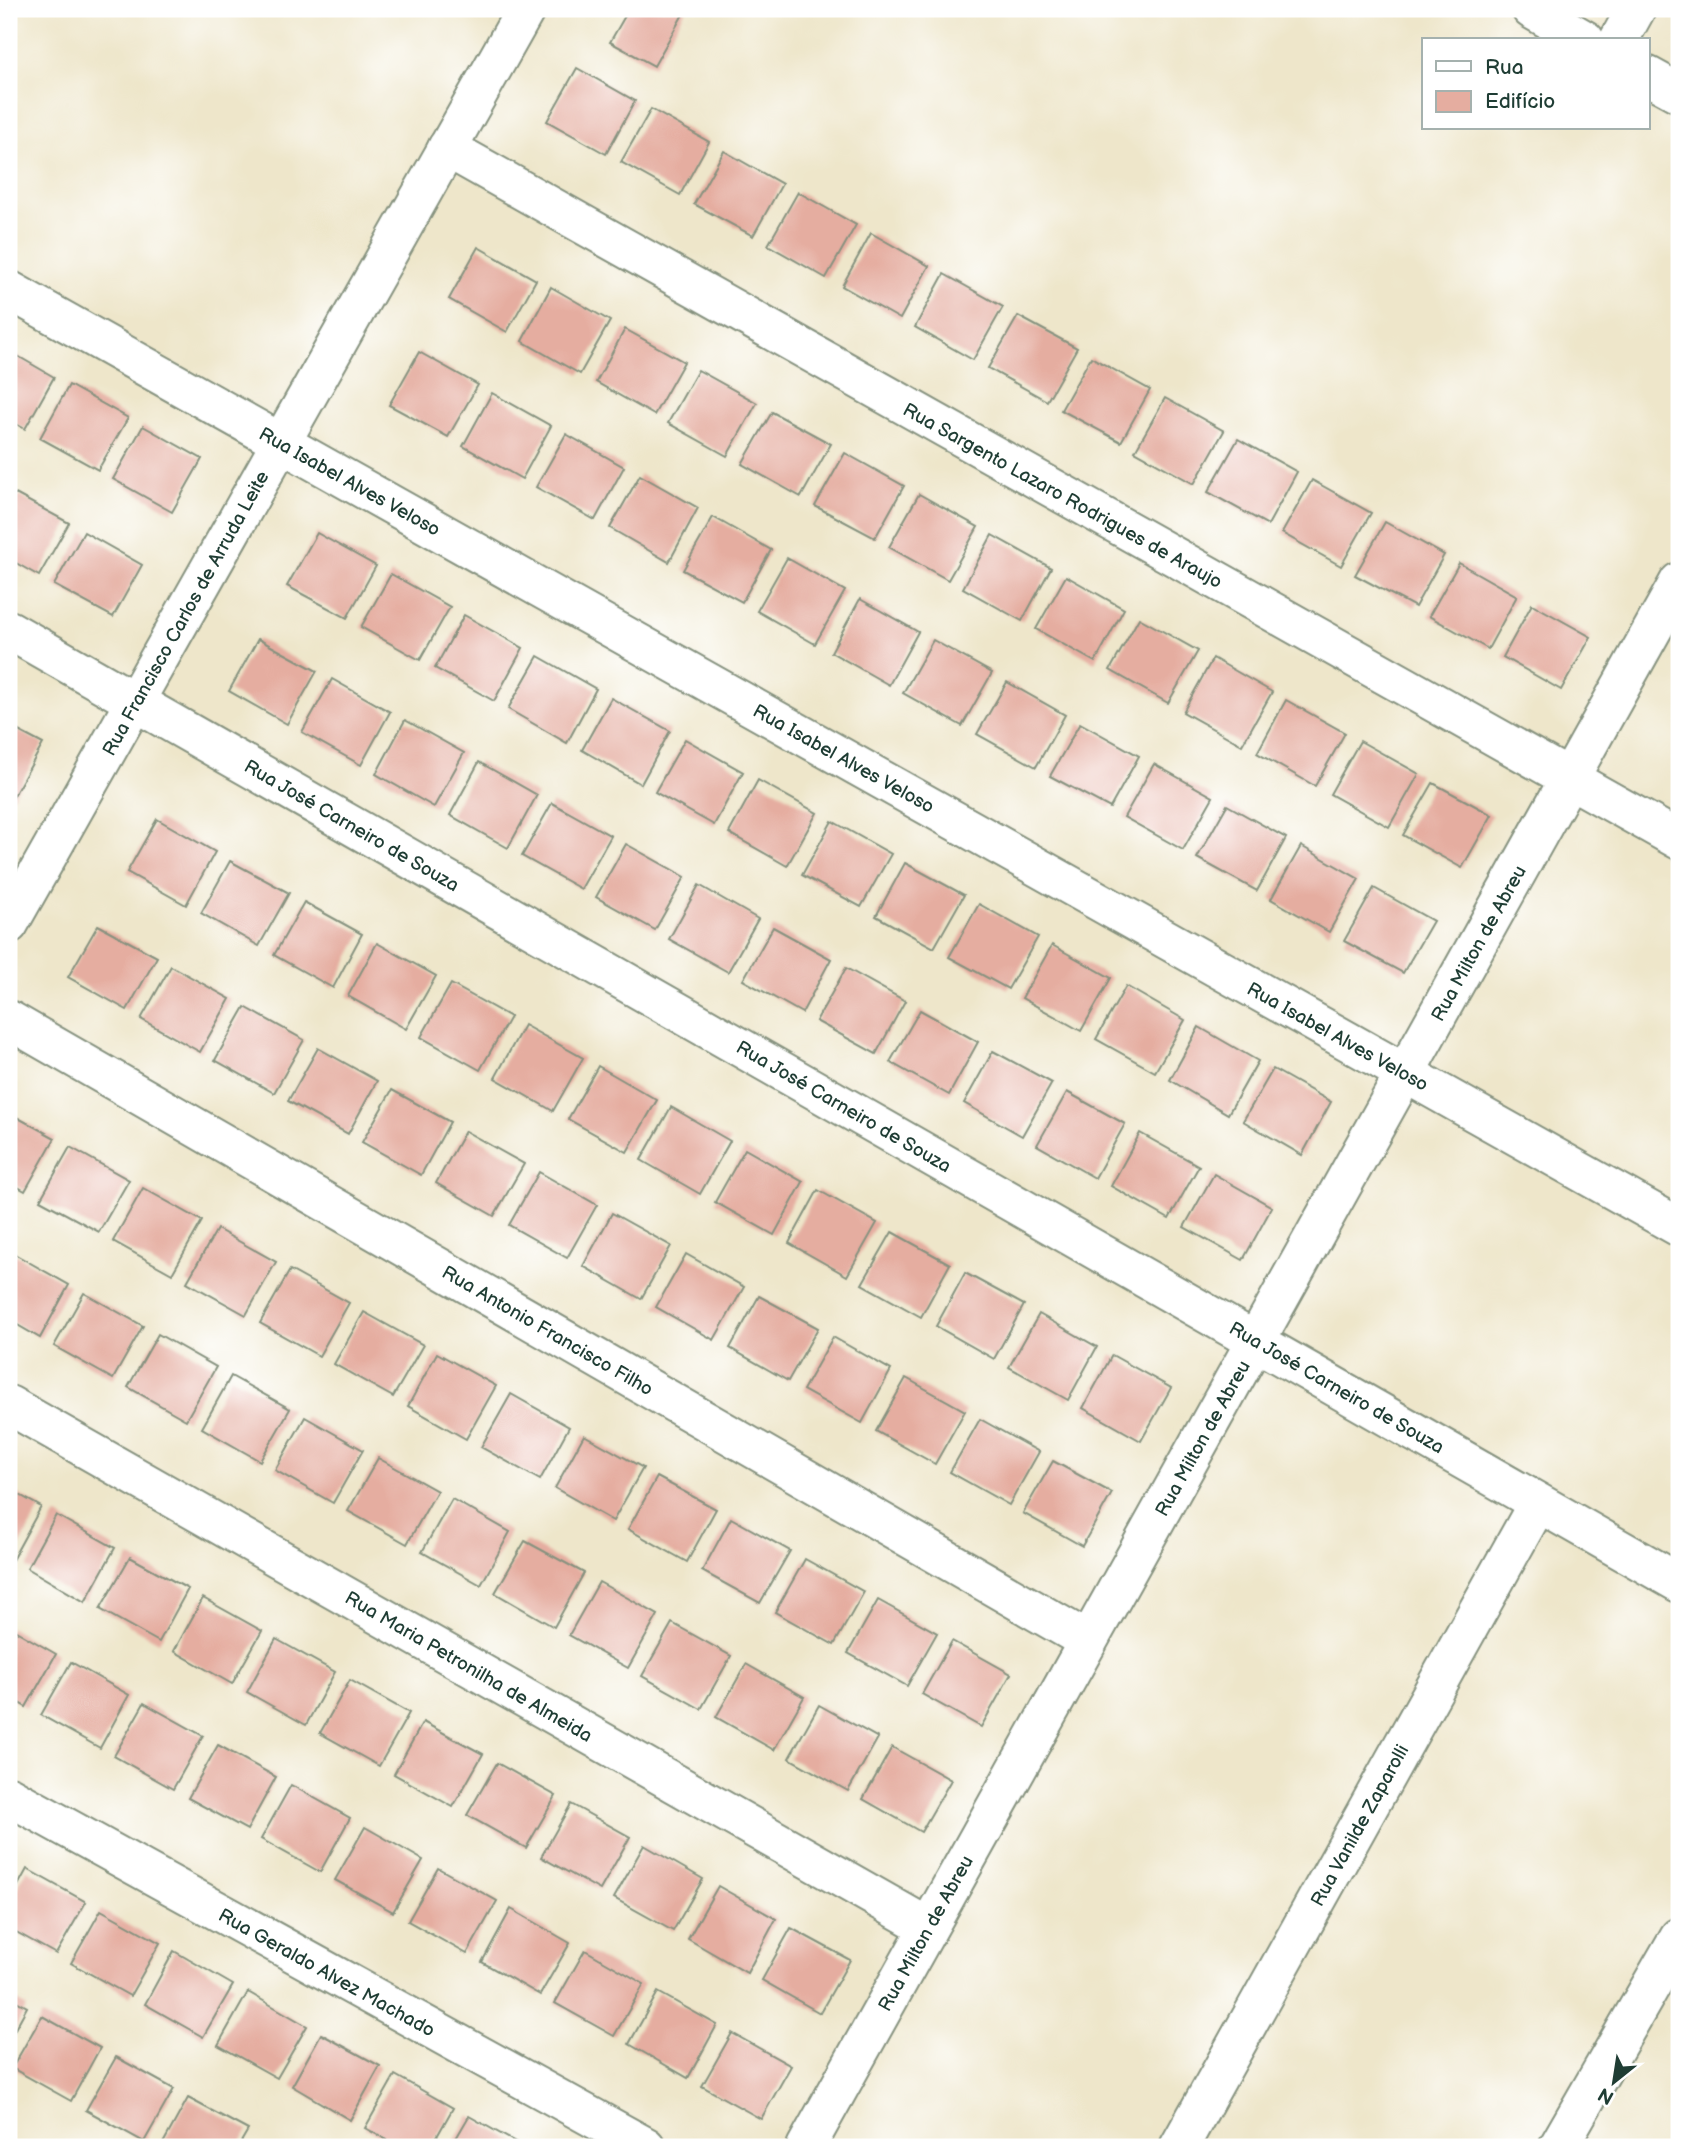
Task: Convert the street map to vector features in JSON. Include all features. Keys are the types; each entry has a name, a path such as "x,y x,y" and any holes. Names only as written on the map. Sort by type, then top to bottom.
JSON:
{"street":[{"name":"Rua Francisco Carlos de Arruda Leite","path":"9,924 526,9"},
{"path":"1531,9 1582,38"},
{"path":"1620,38 1636,9"},
{"path":"1650,77 1679,93"},
{"name":"Rua Sargento Lazaro Rodrigues de Araujo","path":"447,148 1679,840"},
{"name":"Rua Isabel Alves Veloso","path":"9,289 1679,1227"},
{"name":"Rua Milton de Abreu","path":"806,2147 1679,582"},
{"name":"Rua José Carneiro de Souza","path":"9,630 1679,1583"},
{"name":"Rua Antonio Francisco Filho","path":"9,1020 1088,1641"},
{"name":"Rua Maria Petronilha de Almeida","path":"9,1405 929,1927"},
{"name":"Rua Vanilde Zaparolli","path":"1179,2147 1538,1503"},
{"name":"Rua Geraldo Alvez Machado","path":"9,1796 646,2147"},
{"path":"1558,2147 1679,1937"}],"building":[{"path":"629,9 686,9 654,66 610,42"},
{"path":"577,68 635,101 606,154 547,121"},
{"path":"651,109 709,142 680,195 621,162"},
{"path":"724,151 782,184 753,236 694,204"},
{"path":"798,192 856,225 826,278 768,245"},
{"path":"871,233 929,266 900,319 842,286"},
{"path":"478,247 536,280 507,332 449,299"},
{"path":"944,274 1003,307 973,360 915,327"},
{"path":"551,287 610,321 580,374 522,341"},
{"path":"1018,316 1077,348 1047,401 988,368"},
{"path":"625,329 684,362 654,415 596,382"},
{"path":"9,351 54,377 25,429 9,420"},
{"path":"419,352 478,385 448,437 389,405"},
{"path":"1091,357 1150,390 1121,442 1061,410"},
{"path":"698,370 757,403 727,456 668,423"},
{"path":"69,385 128,418 98,470 40,438"},
{"path":"492,393 551,426 522,479 463,446"},
{"path":"1165,398 1224,431 1194,484 1135,451"},
{"path":"772,412 831,444 801,497 742,464"},
{"path":"143,426 202,459 172,512 113,479"},
{"path":"566,434 624,467 595,520 536,487"},
{"path":"1238,439 1297,472 1268,525 1208,492"},
{"path":"845,453 904,486 875,538 815,506"},
{"path":"640,475 698,508 669,562 610,528"},
{"path":"1312,480 1371,513 1341,566 1282,533"},
{"path":"10,491 69,523 39,576 9,559"},
{"path":"919,494 978,527 948,580 889,547"},
{"path":"713,517 771,550 742,602 683,570"},
{"path":"1385,522 1444,555 1415,607 1355,575"},
{"path":"84,532 142,565 113,617 54,585"},
{"path":"317,533 376,566 347,618 287,586"},
{"path":"992,535 1051,568 1022,621 963,588"},
{"path":"787,558 845,591 815,644 757,611"},
{"path":"1459,563 1517,596 1488,649 1429,616"},
{"path":"391,574 450,607 420,660 361,627"},
{"path":"1066,576 1124,609 1095,662 1036,629"},
{"path":"860,599 918,632 889,685 831,652"},
{"path":"1532,604 1591,637 1561,690 1503,657"},
{"path":"464,615 523,648 494,701 435,668"},
{"path":"1139,618 1198,651 1168,703 1110,670"},
{"path":"258,639 317,671 287,724 229,691"},
{"path":"933,640 992,673 962,726 903,693"},
{"path":"538,656 596,689 567,743 508,709"},
{"path":"1213,658 1272,692 1242,745 1183,712"},
{"path":"332,679 390,712 361,765 302,732"},
{"path":"1007,682 1065,715 1036,767 977,734"},
{"path":"611,698 670,731 641,784 582,750"},
{"path":"1286,700 1345,733 1315,786 1257,753"},
{"path":"405,720 464,753 434,807 376,774"},
{"path":"1080,723 1139,756 1110,808 1050,776"},
{"path":"9,726 43,744 13,797 9,795"},
{"path":"685,739 743,772 714,825 655,792"},
{"path":"1360,741 1419,774 1389,827 1330,794"},
{"path":"479,762 537,795 508,848 450,815"},
{"path":"1154,764 1213,797 1183,850 1124,817"},
{"path":"758,780 817,813 787,866 729,833"},
{"path":"1433,783 1492,815 1462,868 1403,835"},
{"path":"552,803 611,836 581,889 522,856"},
{"path":"1227,805 1286,838 1257,891 1197,858"},
{"path":"157,819 215,852 186,905 127,872"},
{"path":"832,821 891,854 861,907 802,875"},
{"path":"626,844 685,877 655,930 596,897"},
{"path":"1301,846 1359,879 1329,932 1271,899"},
{"path":"230,861 289,893 259,946 201,913"},
{"path":"905,863 964,895 934,948 876,916"},
{"path":"699,885 758,919 728,972 669,939"},
{"path":"1374,888 1433,921 1403,973 1344,941"},
{"path":"304,902 362,934 333,988 274,955"},
{"path":"979,904 1038,937 1008,989 949,957"},
{"path":"98,925 157,957 127,1010 68,977"},
{"path":"773,927 831,959 802,1013 743,980"},
{"path":"377,943 436,976 406,1029 348,996"},
{"path":"1052,945 1111,978 1081,1031 1022,998"},
{"path":"171,966 230,999 200,1052 141,1019"},
{"path":"846,968 905,1001 876,1054 816,1021"},
{"path":"451,984 510,1017 480,1070 421,1037"},
{"path":"1126,986 1185,1020 1155,1072 1096,1039"},
{"path":"245,1007 304,1040 274,1093 215,1060"},
{"path":"920,1010 978,1042 949,1095 890,1062"},
{"path":"524,1025 583,1058 553,1111 495,1078"},
{"path":"1199,1027 1258,1061 1228,1114 1170,1080"},
{"path":"318,1048 377,1081 348,1134 288,1101"},
{"path":"993,1051 1052,1083 1022,1136 964,1103"},
{"path":"598,1066 657,1100 627,1152 568,1119"},
{"path":"1273,1069 1331,1102 1302,1155 1243,1121"},
{"path":"392,1090 450,1122 421,1175 362,1142"},
{"path":"1067,1092 1125,1124 1095,1178 1037,1145"},
{"path":"671,1107 730,1141 700,1194 641,1160"},
{"path":"9,1113 55,1138 25,1191 9,1182"},
{"path":"465,1131 524,1164 494,1216 436,1183"},
{"path":"1140,1133 1199,1166 1169,1219 1111,1186"},
{"path":"70,1147 129,1180 99,1232 40,1200"},
{"path":"745,1149 803,1182 774,1235 715,1202"},
{"path":"539,1172 597,1205 567,1258 509,1225"},
{"path":"1214,1174 1272,1207 1243,1260 1184,1227"},
{"path":"143,1188 202,1221 172,1274 113,1241"},
{"path":"818,1190 877,1223 847,1276 789,1243"},
{"path":"612,1213 671,1246 641,1299 583,1266"},
{"path":"217,1229 276,1262 246,1315 187,1282"},
{"path":"892,1232 950,1264 921,1317 862,1284"},
{"path":"11,1252 69,1285 40,1338 9,1320"},
{"path":"686,1254 744,1287 714,1340 656,1307"},
{"path":"290,1270 349,1303 319,1356 260,1323"},
{"path":"965,1273 1024,1305 994,1359 936,1326"},
{"path":"84,1293 143,1326 113,1379 54,1346"},
{"path":"759,1296 818,1328 788,1381 730,1348"},
{"path":"364,1312 423,1345 393,1397 334,1364"},
{"path":"1039,1314 1097,1347 1068,1400 1009,1367"},
{"path":"158,1334 216,1367 186,1420 128,1387"},
{"path":"833,1337 891,1370 862,1423 803,1390"},
{"path":"437,1353 496,1386 466,1439 408,1406"},
{"path":"1112,1355 1171,1388 1141,1441 1083,1408"},
{"path":"231,1376 290,1409 260,1461 202,1428"},
{"path":"906,1378 965,1411 935,1464 876,1431"},
{"path":"511,1394 569,1427 540,1480 481,1447"},
{"path":"305,1417 363,1450 333,1503 275,1470"},
{"path":"980,1419 1039,1452 1009,1505 950,1472"},
{"path":"584,1435 643,1468 613,1521 555,1488"},
{"path":"378,1458 437,1491 407,1544 348,1511"},
{"path":"1053,1461 1112,1493 1082,1546 1023,1513"},
{"path":"657,1477 716,1509 687,1562 628,1529"},
{"path":"9,1489 41,1507 12,1560 9,1558"},
{"path":"452,1499 510,1532 481,1585 422,1552"},
{"path":"56,1515 115,1548 85,1602 27,1568"},
{"path":"731,1518 790,1551 760,1603 702,1571"},
{"path":"525,1541 584,1573 554,1627 495,1593"},
{"path":"130,1557 188,1589 159,1642 100,1609"},
{"path":"805,1559 864,1592 834,1645 775,1612"},
{"path":"599,1582 658,1615 628,1668 569,1635"},
{"path":"203,1598 262,1631 232,1684 174,1651"},
{"path":"878,1600 937,1633 907,1686 848,1653"},
{"path":"672,1623 731,1656 701,1709 642,1676"},
{"path":"9,1627 56,1654 26,1707 9,1697"},
{"path":"276,1639 335,1672 306,1725 247,1692"},
{"path":"952,1641 1011,1674 981,1727 922,1694"},
{"path":"71,1662 129,1695 100,1748 41,1715"},
{"path":"746,1664 804,1697 774,1750 716,1717"},
{"path":"350,1680 409,1713 379,1766 320,1733"},
{"path":"144,1703 203,1736 173,1789 114,1756"},
{"path":"819,1705 878,1738 848,1791 789,1758"},
{"path":"423,1722 483,1754 453,1807 394,1774"},
{"path":"218,1745 276,1777 247,1830 188,1798"},
{"path":"892,1747 951,1780 921,1832 863,1799"},
{"path":"497,1763 556,1796 526,1848 467,1815"},
{"path":"291,1785 350,1818 320,1872 261,1839"},
{"path":"571,1804 630,1837 600,1890 541,1857"},
{"path":"365,1827 423,1860 393,1912 335,1880"},
{"path":"644,1845 703,1879 673,1931 614,1898"},
{"path":"438,1868 497,1901 467,1954 408,1921"},
{"path":"27,1869 86,1902 56,1954 9,1928 9,1902"},
{"path":"718,1886 776,1919 747,1973 688,1939"},
{"path":"511,1909 570,1943 540,1995 482,1962"},
{"path":"101,1910 160,1943 130,1996 71,1963"},
{"path":"791,1928 850,1960 820,2013 762,1980"},
{"path":"585,1950 644,1984 614,2036 555,2003"},
{"path":"174,1951 233,1985 203,2037 145,2004"},
{"path":"248,1992 307,2026 277,2078 218,2045"},
{"path":"658,1992 717,2025 688,2078 629,2044"},
{"path":"9,1997 27,2007 9,2040"},
{"path":"42,2016 100,2048 71,2101 12,2068"},
{"path":"732,2033 791,2066 761,2119 702,2086"},
{"path":"321,2034 380,2066 350,2120 292,2086"},
{"path":"116,2057 174,2089 144,2142 86,2110"},
{"path":"395,2075 453,2108 431,2147 400,2147 365,2128"},
{"path":"188,2098 248,2130 238,2147 161,2147"},
{"path":"469,2116 524,2147 451,2147"}]}
